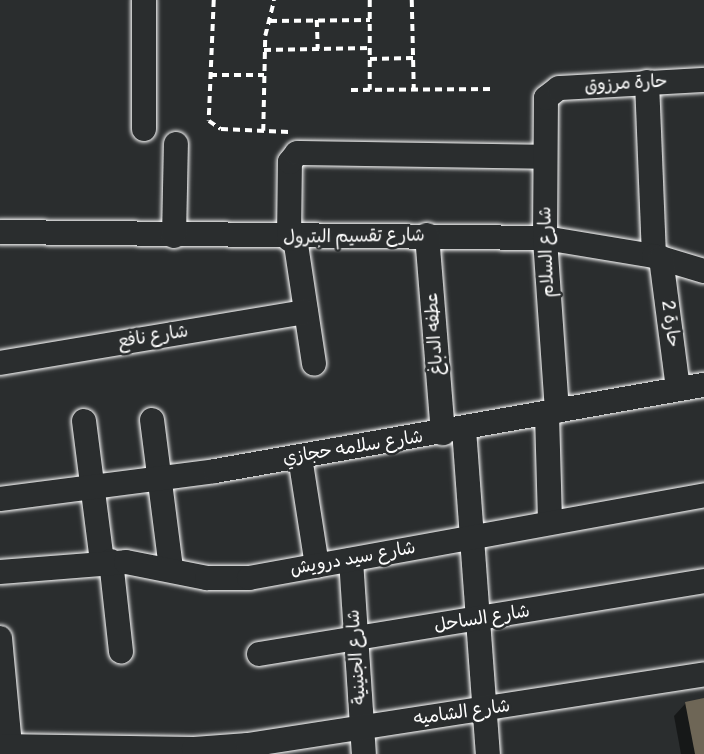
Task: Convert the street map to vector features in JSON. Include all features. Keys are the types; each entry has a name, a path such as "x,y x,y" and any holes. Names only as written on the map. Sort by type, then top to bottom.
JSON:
{"street":[{"path":"144,0 144,129"},
{"name":"حارة مرزوق","path":"549,94 559,88 704,80"},
{"name":"حارة 2","path":"647,82 657,257 678,389"},
{"name":"شارع السلام","path":"549,94 544,104 545,238 552,412 550,522"},
{"path":"174,236 176,144"},
{"path":"314,364 292,239 290,162 298,152 545,157"},
{"name":"شارع تقسيم البترول","path":"0,232 292,239 427,235 545,238 657,257 704,271"},
{"name":"عطفه الدباغ","path":"427,235 454,431 473,538 488,754"},
{"name":"شارع نافع","path":"0,363 306,312"},
{"name":"شارع سلامه حجازي","path":"0,499 300,457 704,385"},
{"path":"152,420 171,569"},
{"path":"84,421 92,486 121,652"},
{"path":"300,457 317,566"},
{"name":"شارع سيد درويش","path":"0,572 106,562 234,579 704,495"},
{"name":"شارع الجنينية","path":"351,560 365,754"},
{"name":"شارع الساحل","path":"259,654 704,581"},
{"path":"0,638 5,746"},
{"name":"شارع الشاميه","path":"5,746 219,751 704,674"}],"path":[{"path":"214,0 210,75 211,125 292,132"},
{"path":"263,131 264,50 274,0"},
{"path":"370,0 370,90"},
{"path":"412,0 414,90"},
{"path":"317,20 318,49"},
{"path":"270,21 370,20"},
{"path":"264,50 370,48"},
{"path":"370,59 413,58"},
{"path":"210,75 264,75"},
{"path":"351,90 495,89"}],"building":[{"path":"704,698 704,754 695,754 685,702"}]}
